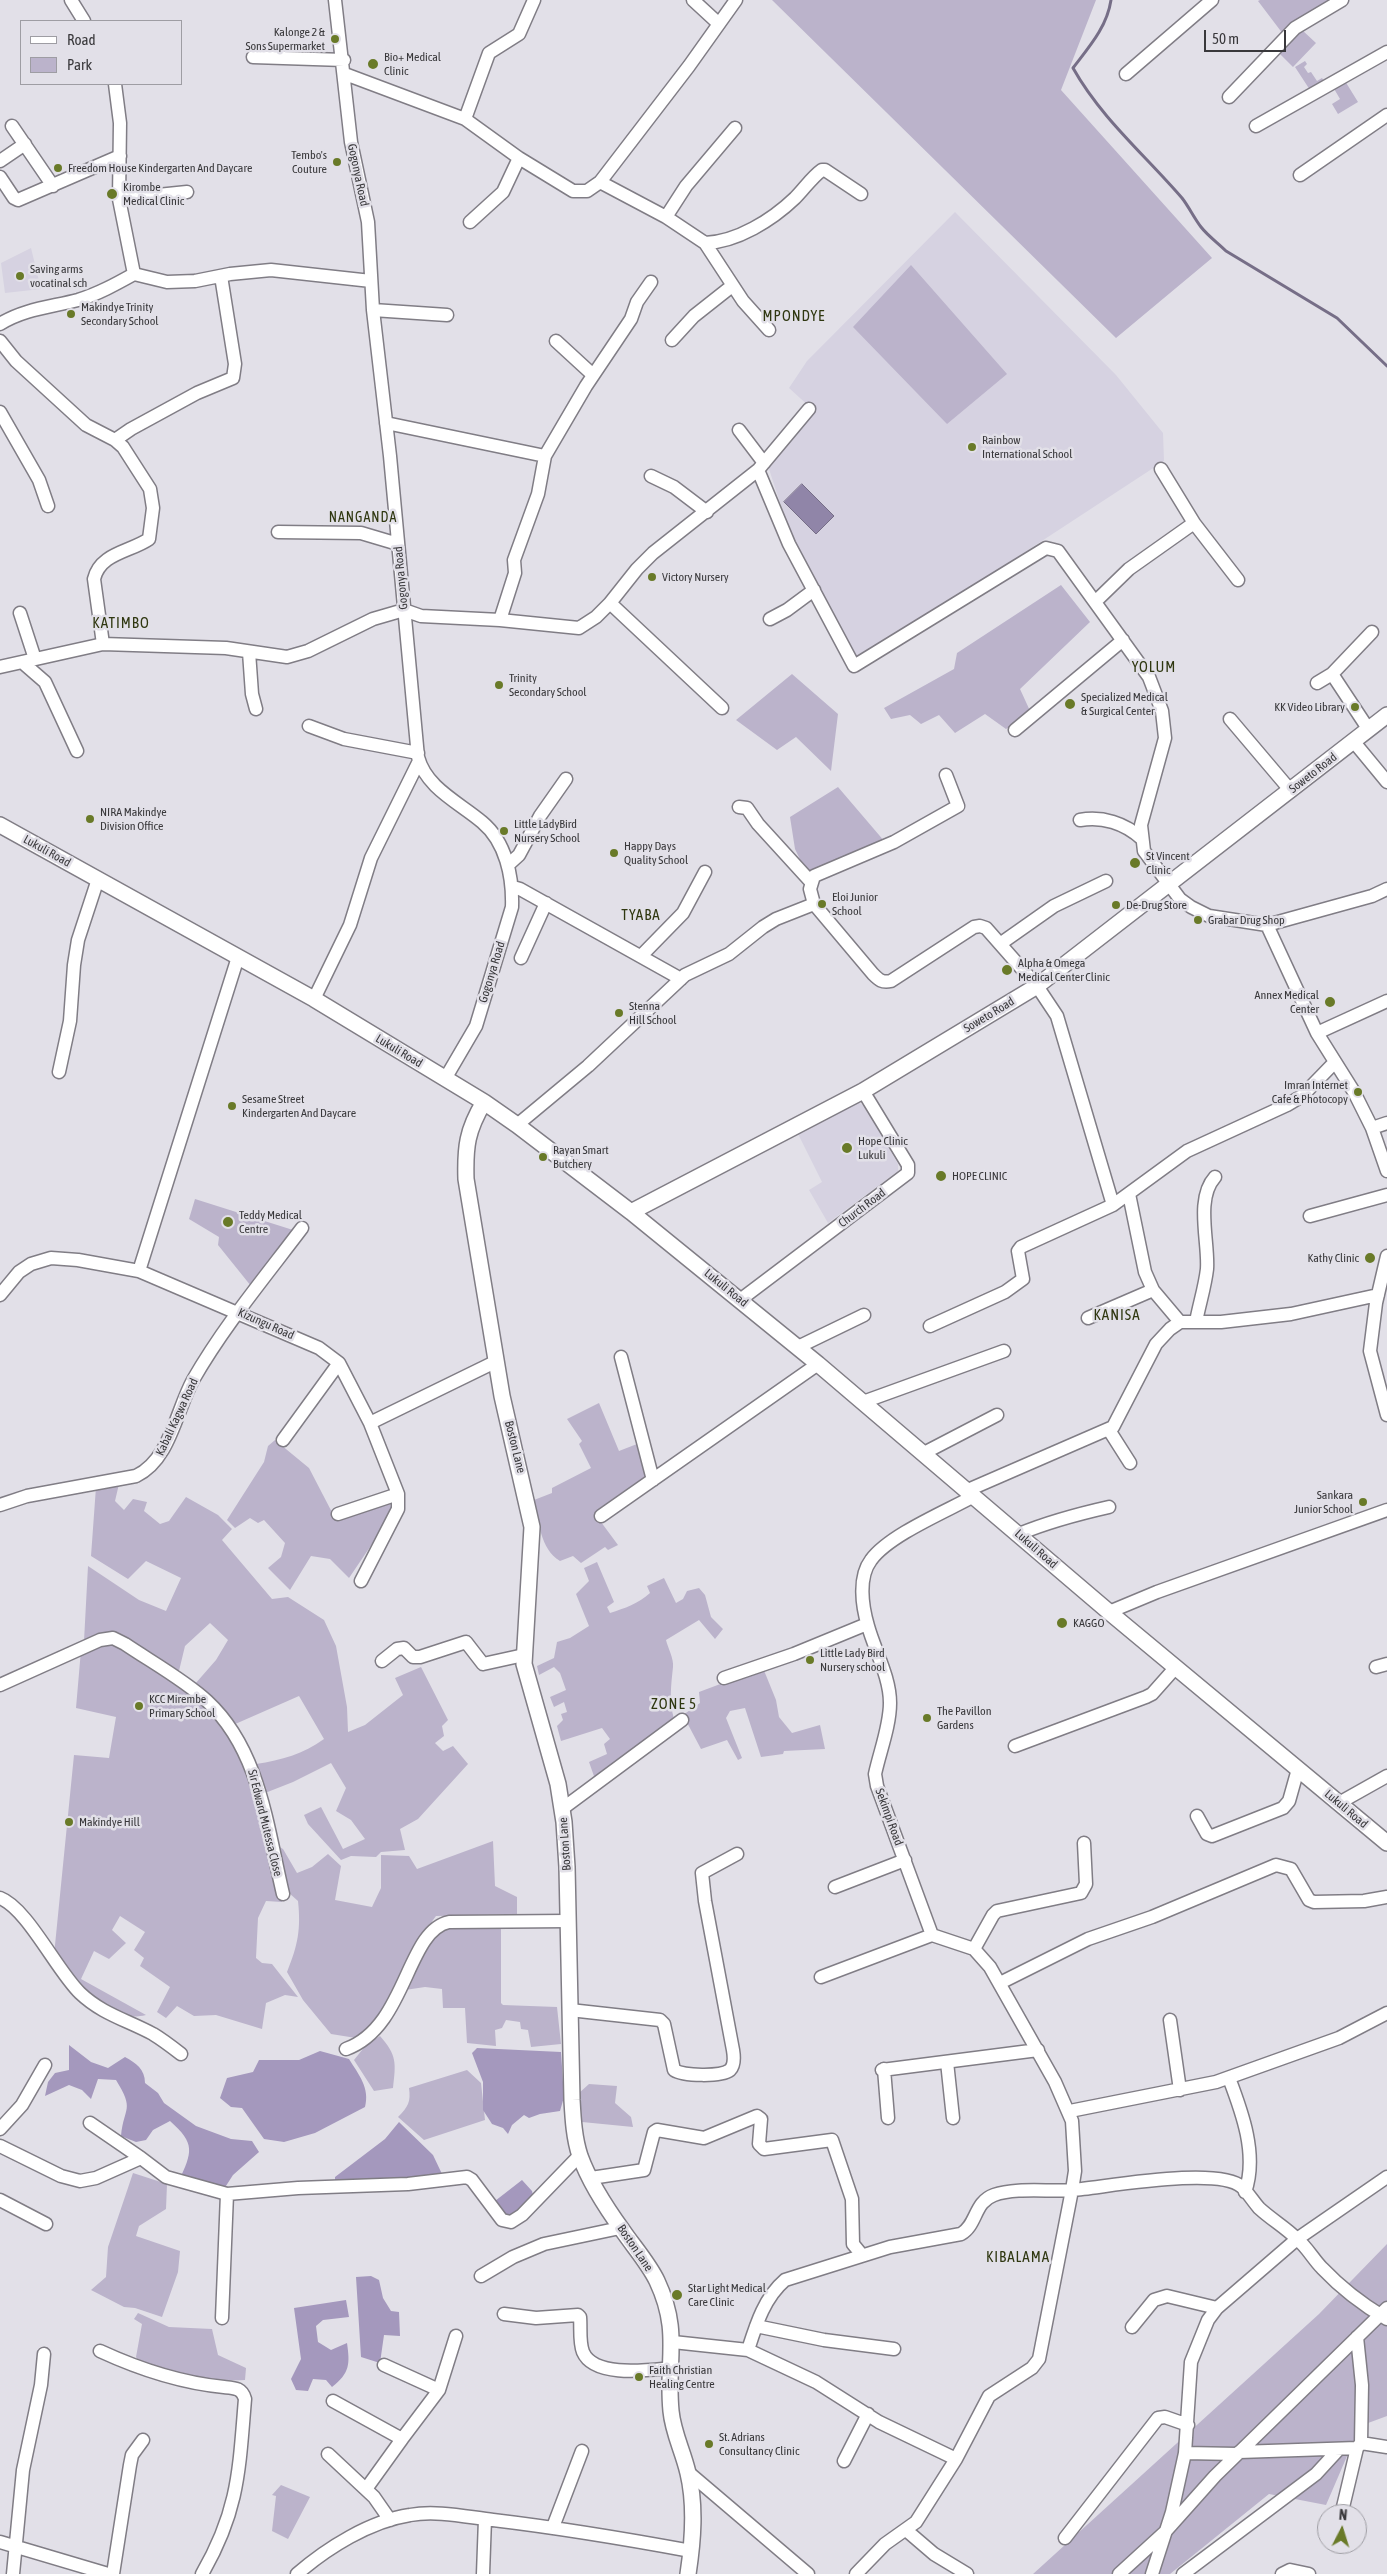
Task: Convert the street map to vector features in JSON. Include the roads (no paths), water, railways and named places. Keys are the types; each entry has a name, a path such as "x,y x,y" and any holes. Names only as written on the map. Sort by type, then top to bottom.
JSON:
{"street":[{"path":"71,0 83,20"},
{"name":"Gogonya Road","path":"336,0 344,60 351,142 368,222 373,310 386,423 418,757 425,775 492,833 508,865 513,888 512,907 476,1026 445,1078"},
{"path":"465,119 490,53 519,34 534,0"},
{"path":"692,0 719,24"},
{"path":"345,74 465,119 519,158 573,191 587,191 600,182 689,66 736,0"},
{"path":"1126,74 1212,0"},
{"path":"1229,97 1295,28 1342,0"},
{"path":"1256,126 1387,52"},
{"path":"253,57 344,60"},
{"path":"115,85 120,123 119,199 134,274"},
{"path":"1300,174 1387,115"},
{"path":"12,126 53,186"},
{"path":"666,217 686,186 735,128"},
{"path":"0,161 25,144"},
{"path":"0,177 14,198 18,200 120,156"},
{"path":"470,222 503,192 519,158"},
{"path":"705,243 716,243 751,229 794,199 822,170 826,170 861,194"},
{"path":"600,182 666,217 705,243 732,286 769,330"},
{"path":"119,199 187,192"},
{"path":"0,324 25,312 78,300 100,292 134,274 167,282 195,281 271,270 371,281"},
{"path":"115,440 130,429 197,393 233,378 235,364 220,276"},
{"path":"500,620 515,573 514,560 538,494 545,456 593,375 631,319 637,302 651,282"},
{"path":"672,340 694,316 732,286"},
{"path":"373,310 447,315"},
{"path":"0,342 16,361 86,425 115,440 123,447 150,489 153,499 152,530 149,539 103,561 96,570 94,579 103,644"},
{"path":"556,342 593,375"},
{"path":"0,667 103,644 197,647 288,657 308,651 374,619 404,610 421,616 500,620 579,628 596,617 610,603 637,569 653,553 707,512 761,467 809,409"},
{"path":"0,412 39,480 48,506"},
{"path":"386,423 545,456"},
{"path":"739,430 761,467 789,544 854,666 1046,548 1054,548 1060,554 1149,677 1162,711 1165,738 1141,825 1142,838 1144,851 1168,885 1190,907 1209,916 1268,925 1372,896 1387,889"},
{"path":"1161,469 1194,524 1238,580"},
{"path":"651,476 674,487 707,512"},
{"path":"1095,602 1129,569 1194,524"},
{"path":"278,532 361,533 398,544"},
{"path":"770,619 788,610 814,590"},
{"path":"610,603 722,708"},
{"path":"20,612 28,661 45,682 78,750"},
{"path":"1317,683 1332,674 1372,632"},
{"path":"1014,730 1122,640"},
{"path":"249,652 252,694 256,710"},
{"path":"1332,674 1370,730"},
{"name":"Soweto Road","path":"631,1212 863,1092 1037,986 1387,715"},
{"path":"1230,719 1291,791"},
{"path":"308,726 344,739 418,757 371,858 352,920 314,999"},
{"path":"1354,742 1387,782"},
{"path":"810,881 814,876 894,842 958,806 946,775"},
{"path":"508,865 519,855 540,816 566,779"},
{"path":"739,807 747,808 758,824 810,881 814,904 880,981 891,981 974,927 986,928 1037,986 1057,1016 1113,1205"},
{"path":"1080,820 1094,818 1119,824 1132,829 1142,838"},
{"name":"Lukuli Road","path":"0,825 314,999 484,1102 517,1125 631,1212 818,1364 1110,1612 1387,1843"},
{"path":"641,956 683,913 705,872"},
{"path":"59,1072 70,1021 74,965 78,940 98,880"},
{"path":"1000,944 1054,906 1106,881"},
{"path":"513,888 520,889 681,978"},
{"path":"521,958 546,903"},
{"path":"517,1125 588,1066 681,978 729,954 762,927 814,904"},
{"path":"1268,925 1316,1033 1354,1092 1372,1128 1387,1172"},
{"path":"139,1270 238,957"},
{"path":"1316,1033 1387,1000"},
{"path":"930,1326 1005,1292 1023,1279 1018,1251 1021,1247 1113,1205 1187,1151 1271,1114 1302,1096 1334,1063"},
{"name":"Church Road","path":"740,1300 908,1173 908,1164 863,1092"},
{"name":"Boston Lane","path":"484,1102 470,1127 466,1163 469,1198 489,1304 497,1361 532,1527 524,1655 526,1675 552,1759 562,1809 568,1921 572,2100 580,2156 590,2178 620,2228 656,2279 668,2309 672,2342 671,2414 675,2436 688,2472 693,2519 692,2551 688,2574"},
{"path":"1372,1128 1387,1123"},
{"path":"1196,1322 1207,1266 1208,1251 1204,1230 1206,1194 1209,1183 1215,1176"},
{"path":"1129,1194 1145,1272 1153,1290 1180,1322"},
{"path":"1310,1216 1387,1196"},
{"name":"Kabali Kagwa Road","path":"0,1505 27,1496 136,1476 151,1467 160,1455 193,1380 239,1312 302,1228"},
{"path":"1387,1256 1371,1336 1370,1359 1387,1415"},
{"name":"Kizungu Road","path":"0,1295 19,1272 41,1260 78,1260 139,1270 319,1348 339,1363 370,1423 398,1494"},
{"path":"1088,1318 1153,1290"},
{"path":"1130,1463 1109,1430 1113,1427 1156,1344 1170,1329 1180,1322 1220,1322 1291,1314 1378,1295"},
{"path":"798,1348 864,1315"},
{"path":"863,1402 1004,1351"},
{"path":"621,1357 653,1480"},
{"path":"370,1423 497,1361"},
{"path":"283,1440 339,1363"},
{"path":"601,1516 818,1364"},
{"path":"924,1453 998,1415"},
{"name":"Sekimpi Road","path":"932,1935 877,1786 876,1774 890,1702 888,1687 867,1624 862,1582 871,1559 899,1537 971,1493 1109,1430"},
{"path":"338,1514 398,1494 398,1513 361,1581"},
{"path":"1019,1534 1055,1520 1075,1517 1109,1507"},
{"path":"1110,1612 1188,1580 1387,1510"},
{"path":"724,1678 794,1654 867,1624"},
{"name":"Sir Edward Mutessa Close","path":"0,1685 100,1640 113,1638 125,1644 206,1700 241,1744 253,1772 283,1894"},
{"path":"382,1661 396,1649 404,1648 413,1657 420,1657 466,1642 483,1664 524,1655"},
{"path":"1016,1746 1152,1694 1176,1667"},
{"path":"562,1809 682,1720"},
{"path":"1197,1816 1207,1834 1212,1836 1283,1808 1290,1801 1298,1769"},
{"path":"1340,1803 1387,1776"},
{"path":"974,1949 993,1914 997,1911 1081,1893 1086,1884 1084,1843"},
{"path":"570,2010 660,2020 664,2024 674,2070 688,2075 723,2073 730,2070 733,2065 733,2050 705,1901 702,1873 737,1854"},
{"path":"835,1887 905,1860"},
{"path":"1000,1983 1088,1939 1152,1917 1276,1865 1291,1869 1309,1900 1314,1902 1364,1901 1387,1897"},
{"path":"0,1898 15,1906 55,1962 90,2002 115,2018 154,2035 181,2054"},
{"path":"346,2049 361,2044 373,2034 389,2015 425,1940 435,1927 448,1922 568,1921"},
{"path":"821,1976 932,1935 974,1949 990,1967 1038,2050 1070,2111 1074,2135 1072,2190 1039,2359 1032,2368 989,2396 956,2459 916,2522 885,2544 856,2574"},
{"path":"1070,2111 1180,2090 1229,2078 1339,2038 1387,2013"},
{"path":"1170,2020 1180,2090"},
{"path":"888,2118 883,2070 1038,2050"},
{"path":"947,2062 953,2118"},
{"path":"0,2129 22,2105 45,2065"},
{"path":"1229,2078 1241,2110 1248,2142 1251,2177 1246,2192"},
{"path":"590,2178 644,2170 654,2132 657,2130 704,2138 757,2116 761,2120 759,2144 764,2149 832,2140 852,2199 853,2244 862,2255"},
{"path":"90,2123 166,2177 227,2194 298,2188 408,2184 467,2177 472,2180 502,2220 511,2222 522,2215 580,2156"},
{"path":"0,2146 61,2176 80,2181 96,2178 118,2166 141,2158"},
{"path":"748,2350 756,2326 772,2292 785,2280 890,2247 961,2234 968,2228 981,2202 995,2194 1072,2190 1169,2179 1212,2178 1233,2182 1246,2192 1275,2224 1297,2239 1339,2285 1359,2302 1385,2314 1357,2337 1238,2453 1165,2532 1119,2574"},
{"path":"1152,2574 1185,2453 1190,2362 1208,2320 1217,2308 1297,2239 1384,2179"},
{"path":"222,2318 227,2194"},
{"path":"0,2200 46,2224"},
{"path":"481,2276 513,2258 544,2244 620,2228"},
{"path":"1132,2327 1154,2300 1166,2296 1217,2308"},
{"path":"504,2314 536,2318 578,2315 580,2317 582,2351 587,2359 595,2364 631,2372 671,2368"},
{"path":"756,2326 824,2340 894,2349"},
{"path":"366,2489 439,2390 456,2336"},
{"path":"1344,2504 1359,2446 1362,2385 1357,2337"},
{"path":"672,2342 734,2347 748,2350 816,2382 868,2414 956,2459"},
{"path":"100,2351 138,2367 197,2383 239,2389 243,2393 245,2399 235,2494 222,2538 202,2574"},
{"path":"13,2574 23,2470 41,2385 44,2354"},
{"path":"384,2365 439,2390"},
{"path":"333,2401 402,2439"},
{"path":"844,2461 868,2414"},
{"path":"1065,2538 1160,2416 1188,2425"},
{"path":"113,2574 128,2470 132,2455 143,2440"},
{"path":"1185,2453 1339,2449 1359,2446 1387,2447"},
{"path":"1183,2574 1316,2474 1339,2449"},
{"path":"553,2527 582,2451"},
{"path":"328,2454 366,2489 380,2504 390,2520"},
{"path":"688,2472 808,2574"},
{"path":"297,2574 342,2542 390,2520 412,2514 485,2519 553,2527 692,2551"},
{"path":"483,2574 485,2519"},
{"path":"906,2530 934,2554 967,2574"},
{"path":"0,2542 108,2574"},
{"path":"1282,2574 1290,2570 1310,2574"}],"waterway":[{"path":"1111,0 1106,19 1101,28 1073,68 1084,86 1110,120 1182,198 1198,224 1226,251 1337,318 1387,366"}],"place":[{"name":"Kalonge 2 & Sons Supermarket","path":"335,39"},
{"name":"Bio+ Medical Clinic","path":"373,64"},
{"name":"Tembo's Couture","path":"337,162"},
{"name":"Freedom House Kindergarten And Daycare","path":"58,168"},
{"name":"Kirombe Medical Clinic","path":"112,194"},
{"name":"Saving arms vocatinal sch","path":"20,276"},
{"name":"Makindye Trinity Secondary School","path":"71,314"},
{"name":"Rainbow International School","path":"972,447"},
{"name":"Victory Nursery","path":"652,577"},
{"name":"Trinity Secondary School","path":"499,685"},
{"name":"Specialized Medical & Surgical Center","path":"1070,704"},
{"name":"KK Video Library","path":"1355,707"},
{"name":"NIRA Makindye Division Office","path":"90,819"},
{"name":"Little LadyBird Nursery School","path":"504,831"},
{"name":"Happy Days Quality School","path":"614,853"},
{"name":"St Vincent Clinic","path":"1135,863"},
{"name":"Eloi Junior School","path":"822,904"},
{"name":"De-Drug Store","path":"1116,905"},
{"name":"Grabar Drug Shop","path":"1198,920"},
{"name":"Alpha & Omega Medical Center Clinic","path":"1007,970"},
{"name":"Annex Medical Center","path":"1330,1002"},
{"name":"Stenna Hill School","path":"619,1013"},
{"name":"Imran Internet Cafe & Photocopy","path":"1358,1092"},
{"name":"Sesame Street Kindergarten And Daycare","path":"232,1106"},
{"name":"Hope Clinic Lukuli","path":"847,1148"},
{"name":"Rayan Smart Butchery","path":"543,1157"},
{"name":"HOPE CLINIC","path":"941,1176"},
{"name":"Teddy Medical Centre","path":"228,1222"},
{"name":"Kathy Clinic","path":"1370,1258"},
{"name":"Sankara Junior School","path":"1363,1502"},
{"name":"KAGGO","path":"1062,1623"},
{"name":"Little Lady Bird Nursery school","path":"810,1660"},
{"name":"KCC Mirembe Primary School","path":"139,1706"},
{"name":"The Pavillon Gardens","path":"927,1718"},
{"name":"Makindye Hill","path":"69,1822"},
{"name":"Star Light Medical Care Clinic","path":"677,2295"},
{"name":"Faith Christian Healing Centre","path":"639,2377"},
{"name":"St. Adrians Consultancy Clinic","path":"709,2444"}],"district":[{"name":"MPONDYE","path":"794,316"},
{"name":"NANGANDA","path":"363,518"},
{"name":"KATIMBO","path":"121,623"},
{"name":"YOLUM","path":"1154,667"},
{"name":"TYABA","path":"641,915"},
{"name":"KANISA","path":"1117,1315"},
{"name":"ZONE 5","path":"674,1704"},
{"name":"KIBALAMA","path":"1018,2257"}]}
